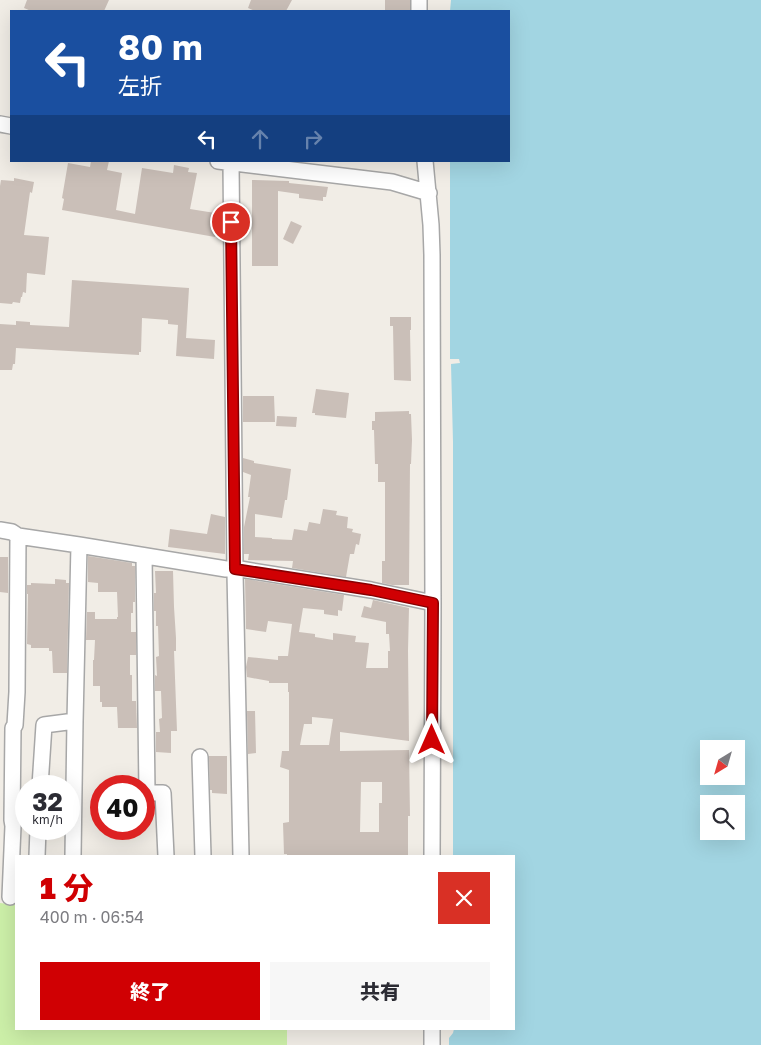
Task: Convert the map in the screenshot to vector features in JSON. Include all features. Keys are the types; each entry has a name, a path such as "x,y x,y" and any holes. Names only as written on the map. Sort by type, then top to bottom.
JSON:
{"street":[{"path":"241,855 231,569 224,162 392,182 429,193"},
{"path":"424,162 429,193 432,255 432,855"},
{"path":"0,530 12,532 18,536 371,590 433,603"},
{"path":"10,894 14,826 12,820 13,728 15,724 17,692 18,536"},
{"path":"73,855 79,545"},
{"path":"144,556 147,792 163,793 166,855"},
{"path":"41,775 44,725 75,720"},
{"path":"200,757 203,855"},
{"path":"37,855 38,840"},
{"path":"432,1030 432,1045"}],"green space":[{"path":"0,903 15,905 15,1030 287,1030 287,1045 0,1045"}],"water":[{"path":"451,0 761,0 761,1045 449,1045 449,1038 454,1030 515,1030 515,855 453,855 453,442 451,364 460,363 459,359 450,359 450,162 510,162 510,10 450,10"}],"building":[{"path":"27,0 109,0 104,10 29,10 24,8"},
{"path":"251,0 292,0 287,10 253,10 248,8"},
{"path":"385,0 410,0 410,10 385,10"},
{"path":"91,162 109,162 107,170 122,173 116,210 135,214 142,168 173,173 174,165 189,168 188,172 197,173 190,209 215,213 214,221 217,221 215,237 62,210 64,199 62,198 68,163 90,167"},
{"path":"14,178 34,182 32,193 30,192 24,235 49,237 45,275 27,273 26,293 23,292 20,303 13,302 12,304 0,303 0,186 1,180 14,181"},
{"path":"252,180 289,181 289,183 328,187 323,201 299,198 299,194 278,191 278,266 252,266"},
{"path":"291,221 302,226 293,244 283,239"},
{"path":"72,280 189,288 186,338 215,340 214,359 176,356 178,325 168,324 168,320 142,318 141,352 139,352 139,355 16,348 15,364 13,364 12,370 0,370 0,324 16,325 16,321 30,322 30,325 69,327"},
{"path":"390,317 411,317 411,381 394,380 393,326 390,326"},
{"path":"316,389 349,393 346,418 315,415 315,413 312,413"},
{"path":"243,396 274,396 275,422 243,422"},
{"path":"409,411 409,414 411,414 412,440 410,464 409,585 392,585 382,583 382,561 385,561 385,482 378,482 378,464 375,464 372,421 375,421 375,412"},
{"path":"277,416 297,417 296,427 276,426"},
{"path":"243,458 254,461 254,463 291,469 287,500 285,500 282,518 255,514 255,537 292,540 294,529 307,531 309,522 320,524 323,509 337,511 336,515 348,517 347,528 353,529 352,532 361,534 359,545 356,544 354,554 350,554 346,577 292,568 293,561 248,560 249,554 244,554 244,527 250,497 248,497 251,475 243,472"},
{"path":"211,514 225,517 225,554 168,547 170,529 207,534"},
{"path":"88,556 132,563 132,566 135,566 135,602 133,602 133,613 131,613 131,632 136,632 136,655 130,655 130,675 132,675 132,701 136,701 137,728 118,728 117,707 102,707 102,702 100,702 100,686 93,686 95,640 86,640 87,612 95,612 95,619 117,619 118,617 117,592 98,592 98,583 88,582"},
{"path":"0,557 8,557 8,593 0,592"},
{"path":"155,571 173,571 177,731 171,731 171,753 156,752 156,732 160,732 159,719 162,718 161,691 155,691 155,675 157,676 156,657 159,656 158,626 156,626 156,611 154,611 154,593 156,593"},
{"path":"55,579 66,580 66,583 69,583 67,673 53,673 52,651 49,651 49,648 31,648 31,645 27,644 27,585 31,585 31,583 55,584"},
{"path":"245,579 344,595 342,611 338,610 338,616 324,614 324,610 303,608 299,632 315,634 315,637 333,640 333,633 356,636 355,642 369,643 366,668 388,668 388,651 390,651 389,634 386,634 386,622 361,617 364,606 371,608 373,600 409,608 409,741 340,732 340,751 409,750 410,816 408,816 408,855 284,854 283,823 289,822 289,770 280,767 282,751 289,751 288,683 269,683 269,681 247,677 246,667 248,657 278,660 278,656 288,656 292,624 268,621 266,632 246,629","holes":["312,717 333,719 329,745 300,745 304,724 312,724","361,782 382,782 382,803 379,803 379,832 360,832"]},
{"path":"247,711 255,711 256,753 248,754"},
{"path":"209,756 227,756 227,794 212,793 212,790 210,790"}],"route":[{"path":"231,222 235,569 371,590 433,603 432,740"}]}
